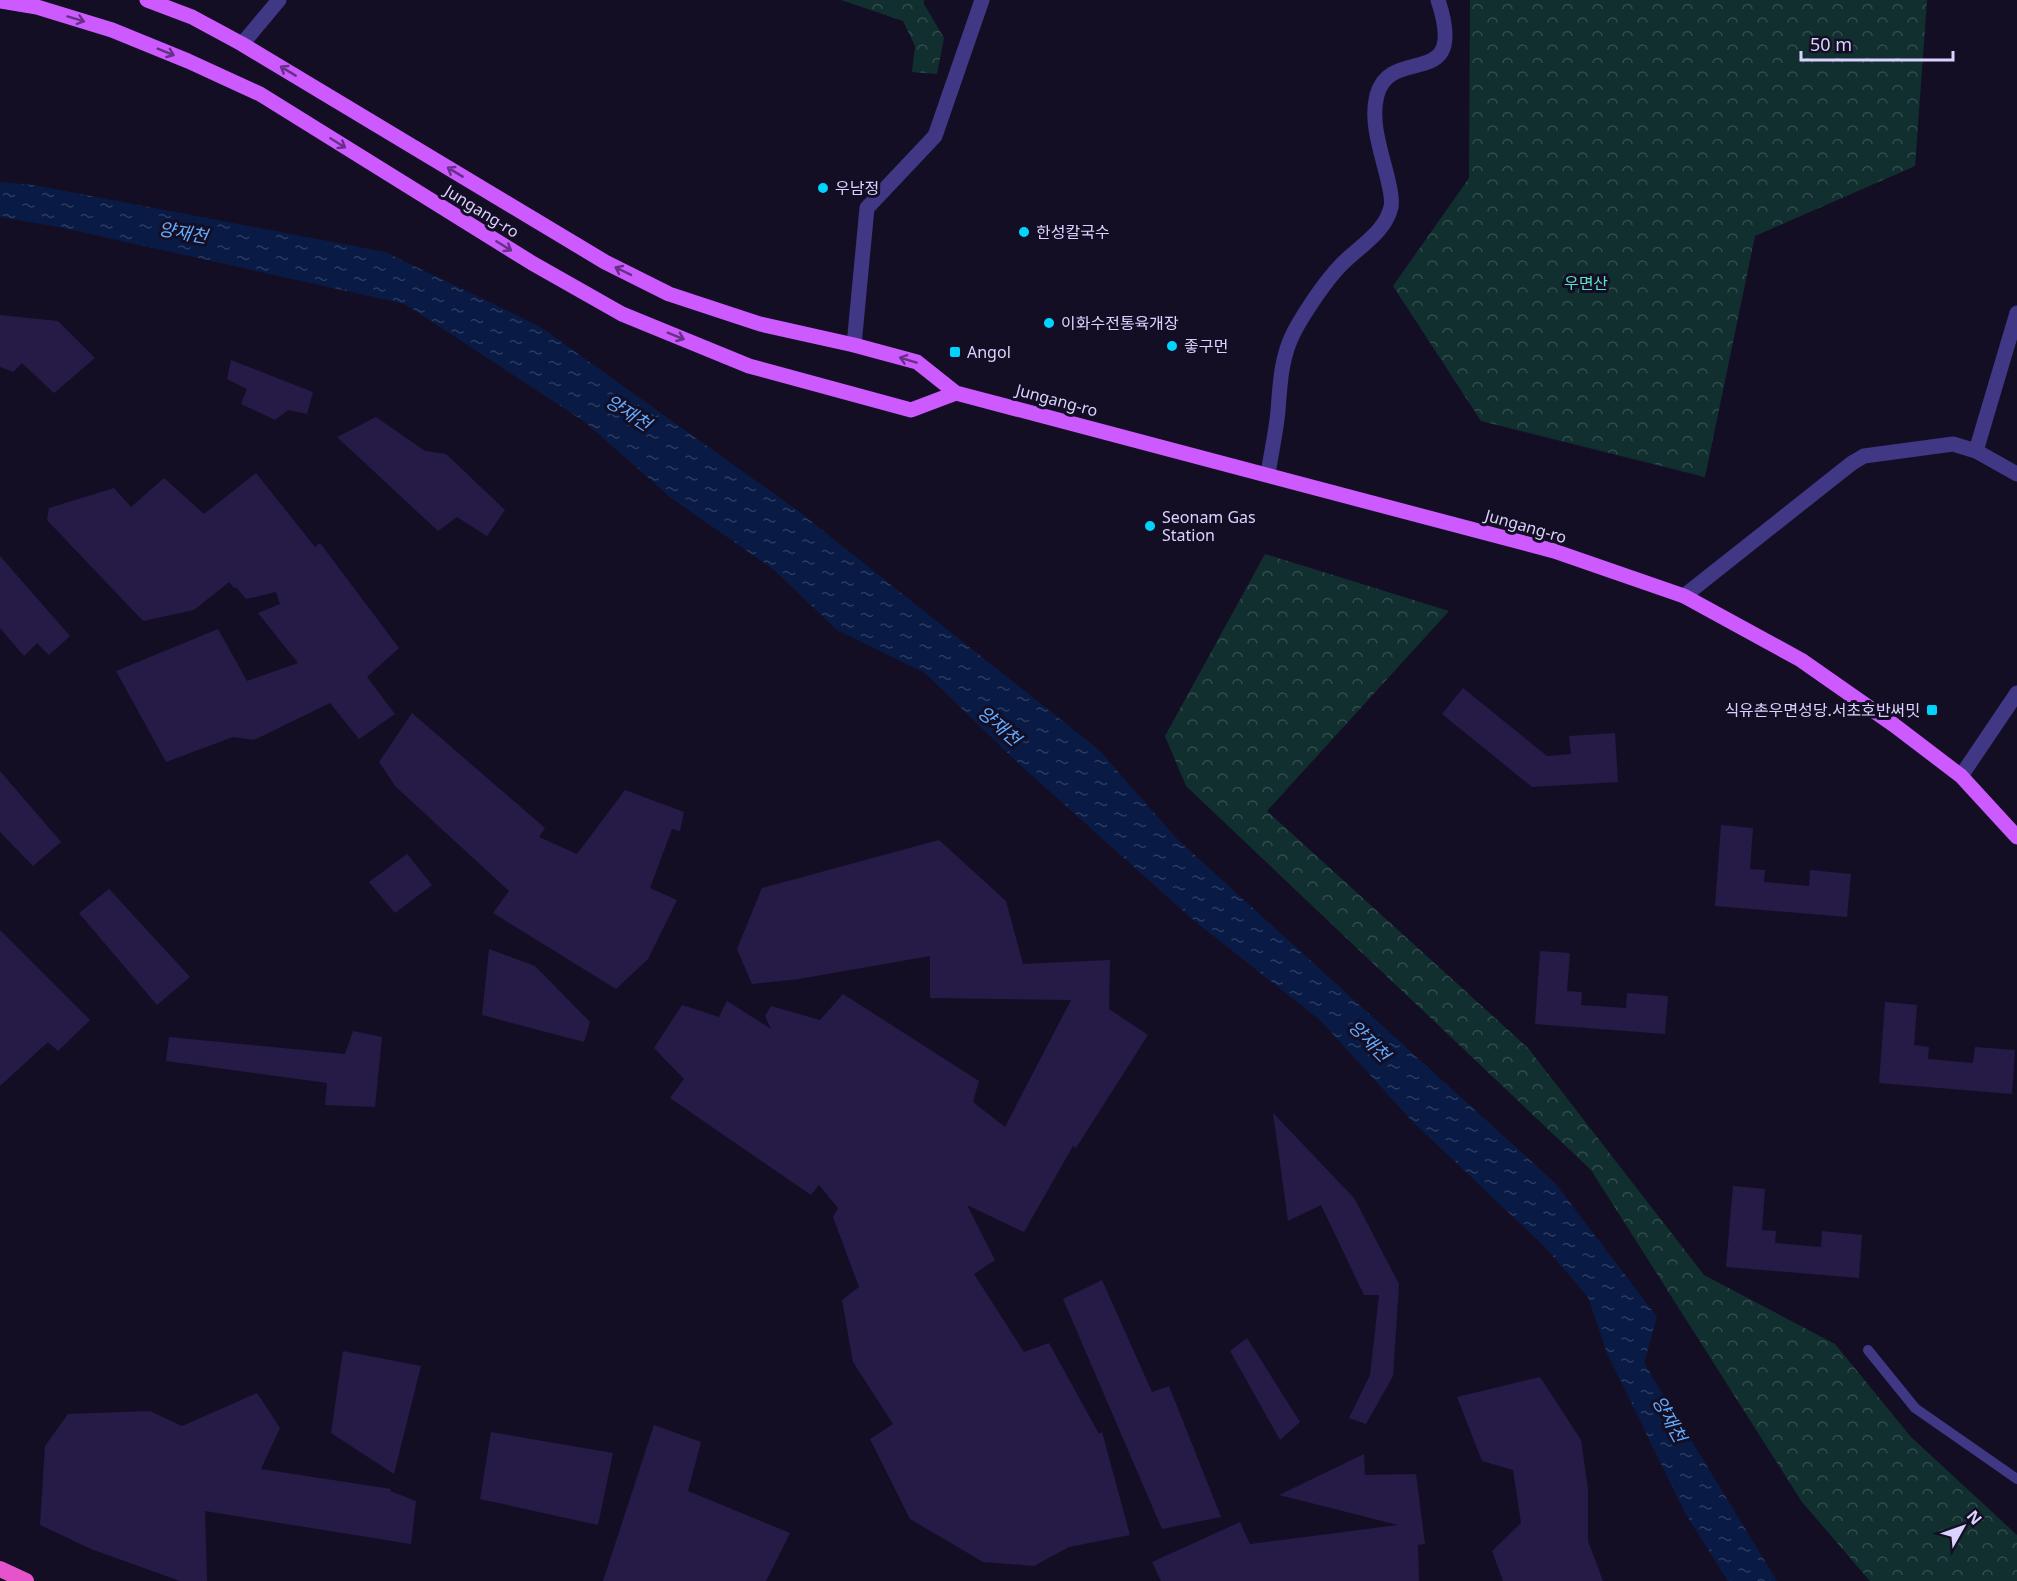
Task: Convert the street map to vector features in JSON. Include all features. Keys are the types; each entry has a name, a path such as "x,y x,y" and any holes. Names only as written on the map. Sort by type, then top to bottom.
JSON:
{"highway":[{"path":"0,1569 26,1581"}],"main road":[{"name":"Jungang-ro","path":"147,0 192,17 242,44 605,262 660,289 760,324 917,362 956,393 1554,551 1684,596 1802,660 1894,725 1962,776 2017,837"},
{"name":"Jungang-ro","path":"0,1 37,7 112,30 260,94 532,263 622,314 749,366 911,410 956,393"}],"street":[{"path":"242,44 279,0"},
{"path":"854,345 867,208 935,136 982,0"},
{"path":"1268,474 1278,413 1280,379 1284,358 1293,334 1305,313 1340,266 1383,225 1392,206 1377,137 1375,114 1377,94 1384,81 1393,72 1433,61 1441,52 1447,41 1444,16 1438,0"},
{"path":"1976,450 2017,313"},
{"path":"1684,596 1852,463 1864,456 1953,444 1976,450 2017,474"},
{"path":"1962,776 2017,693"}],"lane":[{"path":"1868,1350 1915,1408 2017,1479"}],"green space":[{"path":"841,0 924,0 924,4 944,38 937,74 912,72 915,46 903,21"},
{"name":"우면산","path":"1470,0 1927,0 1915,166 1755,236 1705,477 1481,421 1393,286 1469,178"},
{"path":"1265,554 1449,611 1267,811 1528,1048 1704,1275 1835,1344 1911,1437 2017,1535 2017,1581 1870,1581 1802,1502 1591,1170 1186,786 1165,736"}],"water":[{"name":"양재천","path":"0,182 33,185 385,252 539,326 798,511 1099,750 1177,839 1555,1183 1657,1317 1644,1363 1777,1581 1728,1581 1685,1513 1607,1353 1588,1297 1545,1247 1412,1121 1321,1021 1191,918 1018,763 925,673 837,630 773,569 670,497 585,422 405,304 59,227 0,217"}],"building":[{"path":"0,315 58,321 95,358 54,393 22,363 13,372 0,367"},
{"path":"231,360 313,392 307,414 288,410 275,420 241,404 247,389 227,379"},
{"path":"376,417 425,451 446,454 505,510 487,536 457,517 438,531 337,437"},
{"path":"256,473 315,547 320,543 399,648 367,677 395,714 359,739 330,703 254,740 233,737 166,762 116,671 218,629 247,681 298,663 258,613 280,604 276,592 246,599 229,582 194,610 143,621 47,520 49,508 114,488 131,507 164,478 204,514"},
{"path":"0,556 70,636 49,655 37,643 24,656 0,628"},
{"path":"1463,688 1547,756 1571,754 1569,736 1615,733 1618,782 1532,787 1442,714"},
{"path":"412,713 545,828 539,837 577,854 625,790 684,812 680,831 672,829 650,888 677,900 648,959 616,989 493,913 509,891 396,787 379,762"},
{"path":"0,771 61,842 33,866 0,832"},
{"path":"1721,825 1753,828 1750,869 1765,870 1764,882 1809,886 1810,870 1851,874 1847,917 1715,906"},
{"path":"939,840 1006,901 1023,964 1110,960 1109,1009 1148,1035 1076,1148 1073,1146 1024,1232 967,1205 995,1260 974,1274 1024,1352 1049,1343 1099,1434 1102,1432 1130,1535 1069,1547 1034,1566 983,1562 910,1519 870,1439 893,1424 853,1362 842,1300 859,1287 833,1217 838,1208 819,1185 811,1195 670,1098 684,1079 654,1048 682,1005 719,1017 727,1001 771,1029 765,1016 771,1006 820,1020 843,994 979,1081 973,1102 1005,1127 1071,1000 930,998 930,956 799,979 752,984 737,949 762,888"},
{"path":"407,854 432,885 395,913 369,882"},
{"path":"109,889 190,977 157,1005 79,913"},
{"path":"0,930 90,1020 58,1051 48,1042 0,1086"},
{"path":"489,949 535,966 590,1022 584,1042 482,1015"},
{"path":"1540,951 1570,953 1567,991 1582,992 1581,1005 1626,1008 1627,993 1668,996 1665,1034 1535,1024"},
{"path":"1885,1002 1917,1005 1914,1045 1929,1047 1928,1059 1973,1063 1975,1047 2015,1050 2012,1094 1879,1083"},
{"path":"353,1031 382,1037 375,1107 325,1105 327,1083 166,1061 169,1037 345,1054"},
{"path":"1273,1113 1354,1198 1399,1284 1393,1376 1366,1424 1349,1418 1370,1375 1379,1295 1364,1295 1321,1205 1288,1221"},
{"path":"1733,1186 1765,1189 1762,1230 1776,1231 1775,1243 1821,1247 1822,1231 1862,1235 1859,1278 1726,1267"},
{"path":"1102,1280 1152,1392 1169,1386 1221,1517 1162,1529 1063,1299"},
{"path":"1247,1338 1300,1422 1280,1440 1230,1351"},
{"path":"343,1351 421,1366 394,1474 331,1433"},
{"path":"1540,1377 1581,1440 1588,1489 1588,1541 1603,1581 1503,1581 1492,1551 1521,1523 1513,1470 1482,1461 1457,1397"},
{"path":"257,1393 280,1428 261,1469 391,1489 390,1491 416,1501 411,1544 205,1511 207,1581 180,1581 91,1549 40,1525 45,1446 68,1414 150,1411 182,1426"},
{"path":"654,1425 701,1442 688,1491 790,1533 766,1581 603,1581"},
{"path":"491,1432 613,1453 598,1525 480,1499"},
{"path":"1364,1454 1365,1475 1416,1474 1425,1544 1418,1545 1419,1581 1161,1581 1152,1562 1240,1522 1250,1544 1398,1525 1279,1495"}],"place":[{"name":"우남정","path":"823,188"},
{"name":"한성칼국수","path":"1024,232"},
{"name":"이화수전통육개장","path":"1049,323"},
{"name":"좋구먼","path":"1172,346"},
{"name":"Angol","path":"955,352"},
{"name":"Seonam Gas Station","path":"1150,526"},
{"name":"식유촌우면성당.서초호반써밋","path":"1932,710"}]}
